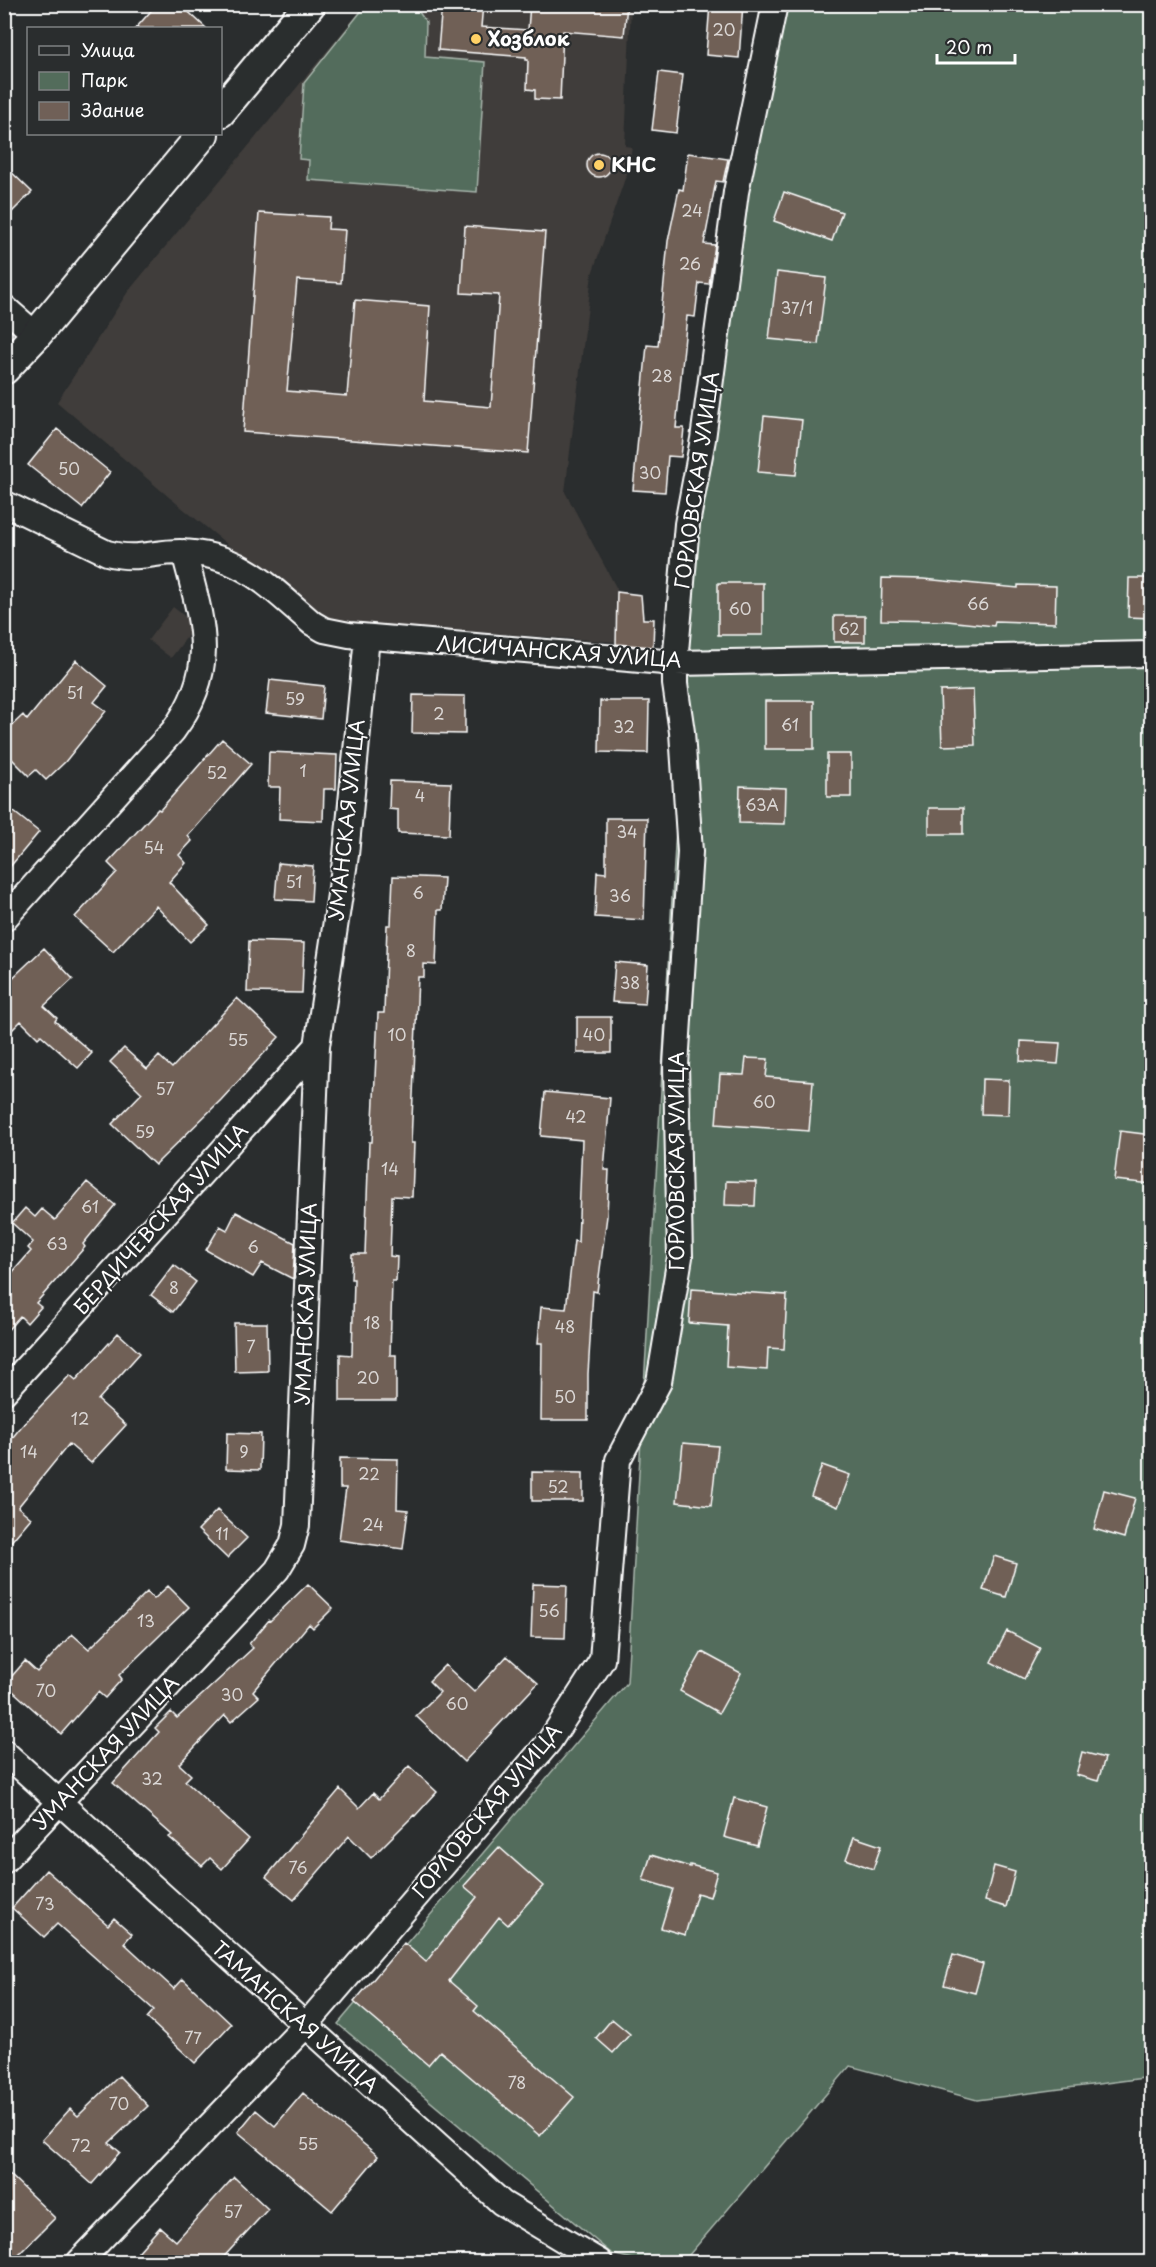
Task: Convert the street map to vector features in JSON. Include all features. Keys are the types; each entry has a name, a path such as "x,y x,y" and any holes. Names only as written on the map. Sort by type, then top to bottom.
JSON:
{"street":[{"path":"222,110 310,4"},
{"name":"ГОРЛОВСКАЯ УЛИЦА","path":"80,2262 305,2026 549,1742 602,1660 618,1460 659,1382 680,1257 676,1065 690,852 675,663 687,524 703,439 736,192 775,4"},
{"path":"4,369 36,335 202,135"},
{"path":"4,307 36,335"},
{"name":"ЛИСИЧАНСКАЯ УЛИЦА","path":"4,503 107,553 136,558 159,553 184,552 233,562 249,570 312,623 324,630 366,637 675,663 1152,654"},
{"path":"4,919 166,740 191,704 200,679 204,644 202,621 184,552"},
{"name":"УМАНСКАЯ УЛИЦА","path":"4,1861 277,1570 292,1545 297,1525 317,1046 346,855 366,637"},
{"name":"БЕРДИЧЕВСКАЯ УЛИЦА","path":"4,1392 317,1046"},
{"name":"ТАМАНСКАЯ УЛИЦА","path":"4,1752 502,2203 600,2262"}],"shaded area":[{"path":"365,5 631,5 625,146 632,147 629,167 592,274 565,492 617,589 615,642 322,621 170,498 57,402 127,293"},
{"path":"173,607 196,625 171,658 148,640"}],"green space":[{"path":"367,4 414,5 426,22 425,57 485,62 477,192 308,180 309,160 299,159 304,83"},
{"path":"786,5 1151,5 1151,2077 977,2100 850,2066 683,2262 645,2262 612,2254 338,2024 627,1683 686,654 685,595 739,242"}],"building":[{"path":"157,4 180,4 205,27 137,27"},
{"path":"442,4 483,4 481,27 528,30 530,4 627,4 624,36 563,31 560,100 535,99 535,90 527,89 528,60 526,57 438,50"},
{"path":"710,4 743,4 739,58 706,55"},
{"path":"659,72 683,75 676,133 652,130"},
{"name":"КНС","path":"599,153 608,156 611,165 608,174 599,177 590,174 587,165 590,156"},
{"path":"688,153 728,159 723,182 716,181 704,244 715,245 709,284 699,283 695,317 687,316 676,428 684,428 681,457 668,456 665,492 633,490 647,345 658,346 668,241 679,189 683,190"},
{"path":"4,165 32,192 4,220"},
{"path":"784,192 842,212 832,241 774,221"},
{"path":"259,213 329,217 328,229 345,230 341,283 297,280 287,391 347,396 355,300 430,306 424,401 491,407 499,295 461,293 465,226 545,232 528,453 243,432"},
{"path":"777,272 826,278 818,344 769,339"},
{"path":"764,416 802,420 796,475 758,472"},
{"path":"57,429 110,472 82,508 28,465"},
{"path":"882,578 923,579 1018,588 1018,585 1056,586 1055,623 995,621 994,626 947,621 881,620"},
{"path":"1129,578 1152,578 1152,618 1128,617"},
{"path":"718,583 763,583 763,635 718,635"},
{"path":"617,592 641,595 643,619 654,619 653,647 616,644"},
{"path":"834,616 865,616 865,642 834,642"},
{"path":"76,660 107,686 94,702 106,711 65,762 46,780 36,770 29,776 4,751 4,733 23,715 27,720"},
{"path":"270,680 324,686 321,719 266,713"},
{"path":"973,690 975,745 942,746 940,691"},
{"path":"413,695 465,696 465,734 412,733"},
{"path":"600,701 649,701 648,753 599,752"},
{"path":"765,701 814,701 814,749 765,749"},
{"path":"222,739 251,764 188,836 192,841 179,855 186,863 169,882 209,925 190,942 156,906 113,952 75,917 117,872 108,863 158,809 160,810"},
{"path":"269,752 337,755 336,789 324,789 323,821 279,819 280,787 268,787"},
{"path":"827,754 851,754 851,797 827,797"},
{"path":"390,781 451,783 449,835 398,833 398,810 389,809"},
{"path":"740,786 786,788 785,824 739,823"},
{"path":"4,804 39,832 4,874"},
{"path":"929,808 963,808 963,834 929,834"},
{"path":"606,818 647,818 644,920 595,917 597,872 606,873"},
{"path":"278,863 313,866 311,901 275,899"},
{"path":"393,876 444,878 442,910 438,910 436,965 424,964 424,977 418,977 411,1143 414,1143 412,1197 392,1196 390,1256 397,1257 396,1281 392,1281 390,1355 396,1355 396,1401 340,1401 340,1354 352,1355 354,1279 351,1279 352,1254 365,1254 369,1142 372,1142 378,1013 384,1013 387,925 391,925"},
{"path":"249,941 304,943 302,993 247,992"},
{"path":"44,948 73,979 44,1006 57,1018 55,1021 92,1053 78,1068 41,1035 38,1038 21,1021 4,1038 4,986"},
{"path":"615,962 648,965 645,1004 612,1002"},
{"path":"237,998 279,1037 221,1100 155,1165 112,1124 142,1093 110,1062 124,1048 147,1069 159,1056 172,1068"},
{"path":"577,1017 611,1017 611,1053 577,1053"},
{"path":"1021,1041 1060,1043 1058,1064 1020,1061"},
{"path":"746,1058 768,1059 766,1077 813,1081 809,1131 716,1124 720,1074 744,1075"},
{"path":"982,1079 1009,1080 1008,1115 981,1114"},
{"path":"545,1092 610,1098 604,1170 609,1170 607,1216 597,1292 593,1291 588,1420 541,1420 542,1343 538,1343 541,1307 566,1309 574,1241 578,1242 582,1140 541,1136"},
{"path":"1120,1131 1152,1135 1152,1184 1114,1180"},
{"path":"726,1181 756,1182 755,1206 725,1205"},
{"path":"87,1182 115,1205 83,1244 85,1247 36,1303 41,1307 27,1323 20,1316 4,1334 4,1282 31,1251 28,1248 33,1242 12,1223 25,1208 35,1217 42,1209 55,1220"},
{"path":"236,1212 295,1243 293,1279 262,1263 253,1277 206,1250 220,1226 227,1230"},
{"path":"174,1265 196,1282 173,1312 151,1295"},
{"path":"691,1289 787,1295 784,1349 768,1348 767,1370 726,1367 728,1326 689,1323"},
{"path":"234,1323 267,1323 268,1371 235,1372"},
{"path":"118,1333 140,1353 98,1400 126,1425 91,1463 69,1444 18,1507 31,1518 4,1550 4,1448 70,1375 76,1380"},
{"path":"227,1433 261,1434 260,1470 226,1469"},
{"path":"683,1443 718,1446 711,1506 677,1502"},
{"path":"340,1458 398,1459 397,1509 408,1510 403,1549 339,1540 346,1488 340,1488"},
{"path":"822,1465 850,1475 838,1507 811,1496"},
{"path":"532,1472 583,1473 583,1501 532,1501"},
{"path":"1104,1490 1135,1498 1124,1538 1094,1529"},
{"path":"217,1510 247,1538 227,1558 198,1530"},
{"path":"994,1556 1016,1563 1006,1597 983,1590"},
{"path":"308,1584 333,1608 313,1628 309,1624 253,1691 259,1697 231,1722 225,1715 179,1764 191,1775 185,1781 249,1839 222,1869 210,1858 202,1866 169,1837 172,1835 113,1783 159,1732 155,1728 171,1712 177,1718 253,1648 249,1644 269,1620"},
{"path":"533,1584 567,1585 565,1638 531,1637"},
{"path":"168,1586 189,1607 119,1675 122,1679 105,1698 98,1692 61,1734 5,1684 25,1661 37,1672 72,1634 89,1649 147,1592 154,1599"},
{"path":"1007,1631 1040,1648 1024,1679 991,1662"},
{"path":"702,1652 741,1673 719,1713 680,1691"},
{"path":"507,1656 538,1683 464,1762 416,1716 440,1692 429,1681 445,1665 474,1692"},
{"path":"1082,1752 1105,1758 1098,1781 1076,1775"},
{"path":"409,1766 437,1792 371,1858 349,1836 294,1900 266,1877 340,1789 359,1808 373,1793 379,1799"},
{"path":"734,1798 767,1807 757,1846 724,1837"},
{"path":"854,1837 881,1846 873,1869 846,1859"},
{"path":"499,1847 543,1886 508,1925 499,1917 449,1981 478,2006 474,2011 574,2097 540,2136 440,2051 428,2065 354,2002 404,1943 426,1962 477,1897 464,1886"},
{"path":"651,1855 690,1867 690,1865 717,1872 710,1897 697,1893 685,1935 661,1928 673,1889 643,1880"},
{"path":"994,1866 1015,1872 1006,1907 985,1901"},
{"path":"46,1870 108,1925 114,1918 132,1934 124,1943 174,1989 183,1979 231,2024 195,2063 147,2018 154,2010 57,1924 44,1937 12,1908"},
{"path":"953,1955 983,1964 975,1993 944,1985"},
{"path":"612,2019 630,2034 613,2053 596,2038"},
{"path":"119,2076 148,2106 109,2143 120,2152 92,2184 42,2140 70,2109 78,2116"},
{"path":"303,2093 378,2156 332,2211 238,2132 256,2110 275,2126"},
{"path":"4,2169 55,2218 11,2262 4,2262"},
{"path":"234,2177 268,2209 219,2262 149,2262 138,2252 160,2227 176,2241"}],"place":[{"name":"Хозблок","path":"476,39"},
{"name":"КНС","path":"599,165"}]}
